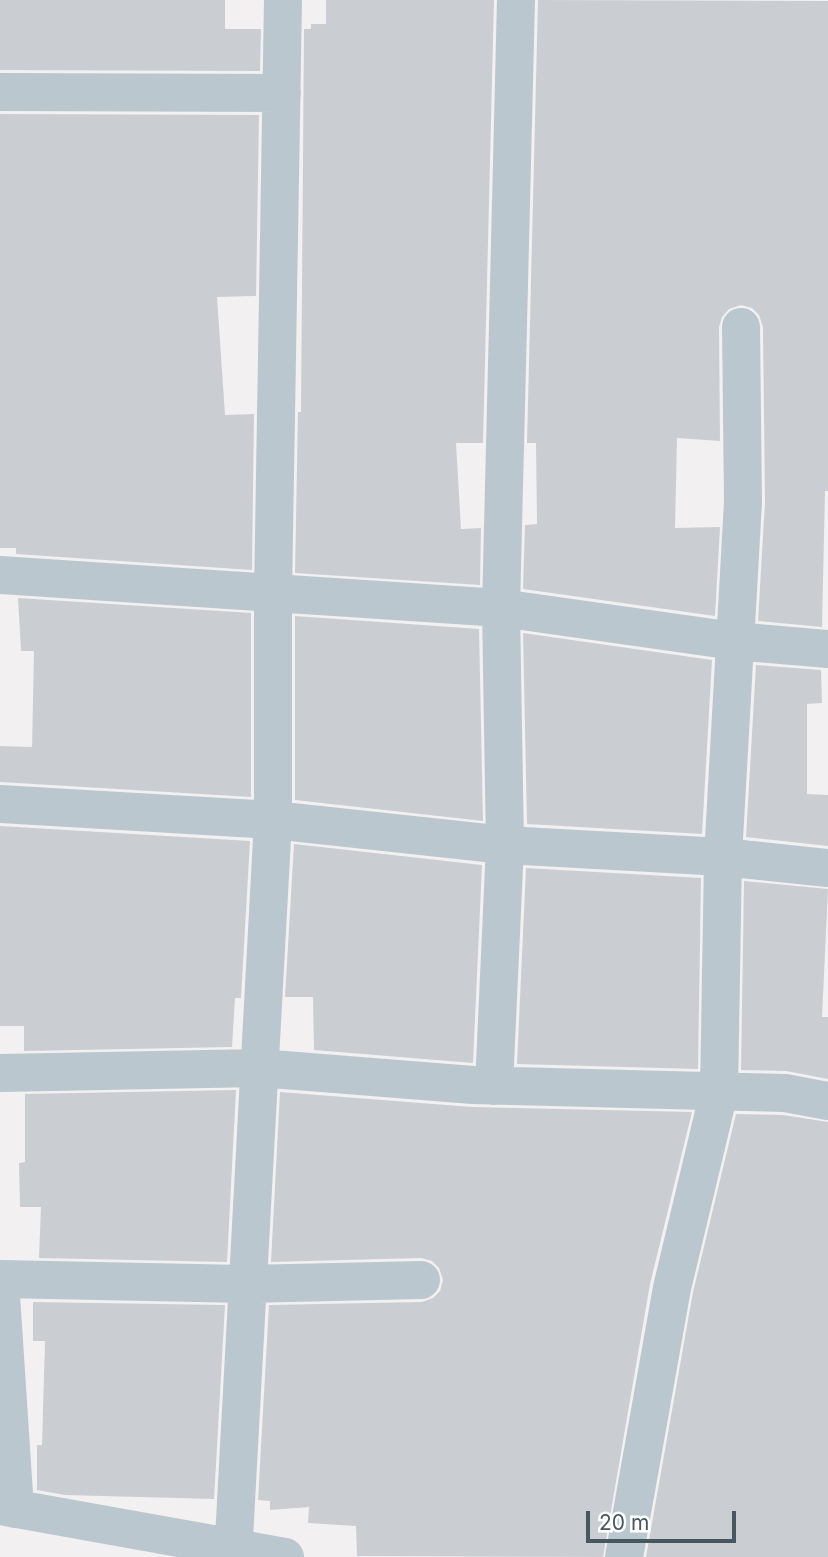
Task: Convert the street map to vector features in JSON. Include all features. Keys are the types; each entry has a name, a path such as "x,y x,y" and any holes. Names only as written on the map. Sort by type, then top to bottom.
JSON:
{"street":[{"path":"233,1552 273,820 273,593 284,0"},
{"path":"494,1086 505,845 501,608 516,0"},
{"path":"0,92 282,93"},
{"path":"624,1557 672,1288 719,1092 723,857 743,502 741,327"},
{"path":"0,575 501,608 734,640 828,649"},
{"path":"0,804 273,820 505,845 723,857 828,868"},
{"path":"0,1073 258,1068 494,1086 785,1093 828,1101"},
{"path":"285,1557 233,1552 8,1507 0,1279 246,1284 421,1280"}],"building":[{"path":"0,0 225,0 225,29 261,29 260,71 0,70"},
{"path":"326,0 494,0 483,443 456,443 461,529 481,528 480,585 295,573 298,412 301,412 304,29 311,29 311,24 326,24"},
{"path":"538,0 828,1 828,491 825,491 822,627 758,621 765,502 763,327 759,315 752,308 741,305 729,309 722,317 719,327 720,441 677,438 675,528 720,527 715,616 523,589 525,525 537,524 536,443 527,443"},
{"path":"0,114 259,115 256,296 217,297 225,415 254,414 252,570 16,554 16,548 0,548"},
{"path":"18,598 251,613 251,797 0,782 0,746 32,747 34,651 21,651"},
{"path":"295,616 479,629 483,821 295,800"},
{"path":"523,633 712,660 702,834 527,824"},
{"path":"756,665 821,670 822,703 807,704 807,794 828,795 828,846 746,837"},
{"path":"0,826 250,841 241,998 235,998 232,1047 24,1051 24,1026 0,1026"},
{"path":"294,844 482,865 473,1063 314,1050 313,997 285,997"},
{"path":"526,868 701,878 698,1069 517,1064"},
{"path":"744,881 828,889 822,1017 828,1017 828,1079 786,1071 741,1070"},
{"path":"236,1090 227,1262 39,1258 41,1207 20,1207 19,1163 25,1162 25,1094"},
{"path":"280,1092 472,1107 692,1112 650,1284 603,1557 357,1556 356,1526 308,1523 309,1507 270,1510 270,1501 258,1500 269,1305 422,1302 433,1298 440,1291 443,1280 439,1268 432,1261 421,1258 271,1262"},
{"path":"736,1114 783,1115 828,1122 828,1557 646,1557 693,1292"},
{"path":"33,1302 225,1305 214,1499 65,1495 37,1490 37,1445 42,1445 45,1341 33,1341"}]}
